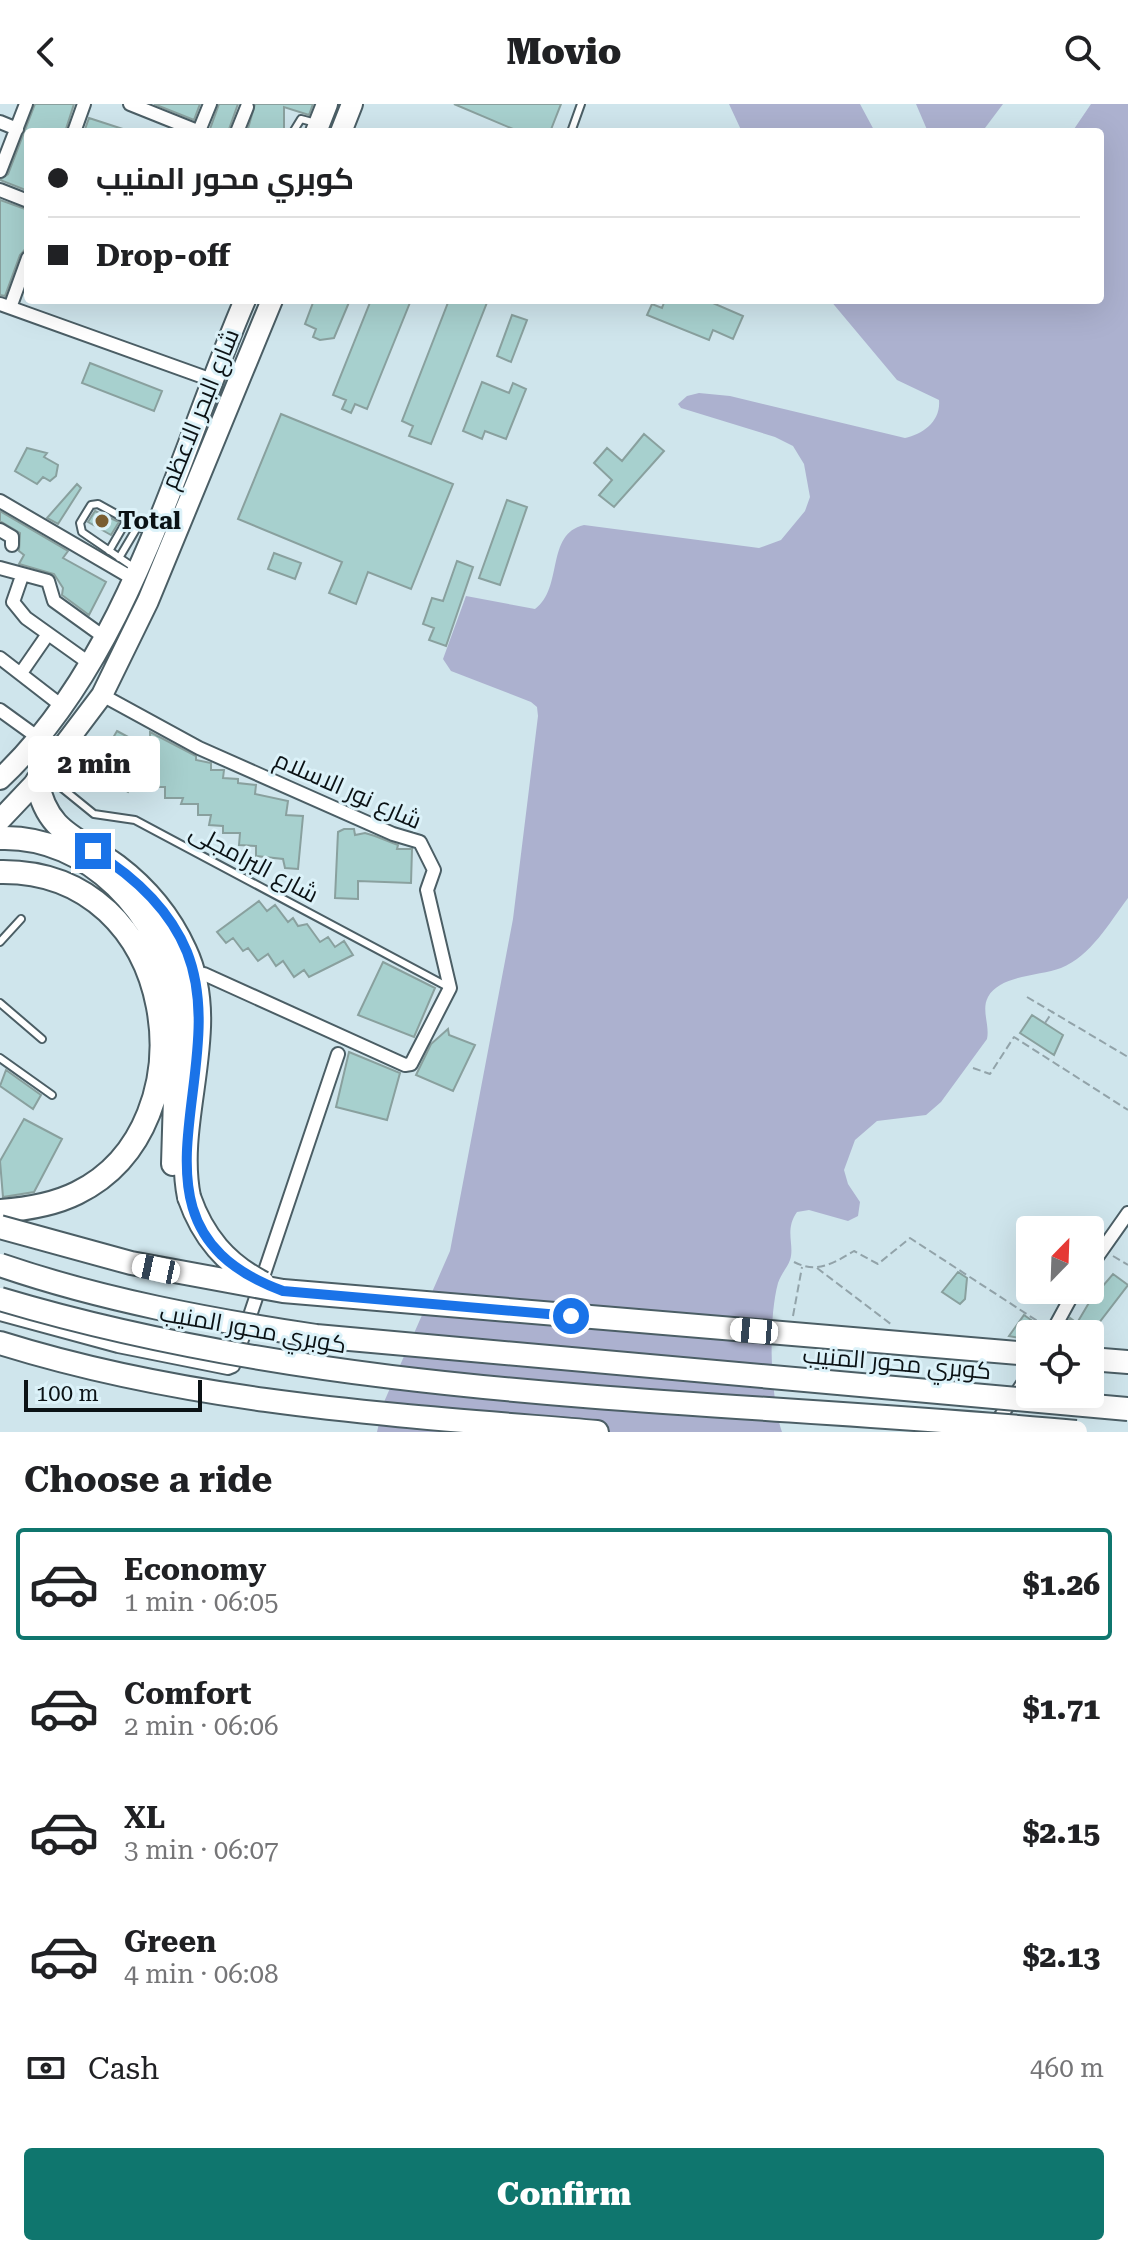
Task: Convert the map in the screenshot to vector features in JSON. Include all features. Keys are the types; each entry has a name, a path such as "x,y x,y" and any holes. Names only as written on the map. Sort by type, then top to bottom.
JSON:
{"highway":[{"path":"41,777 47,814 57,827 136,882 173,926 187,953 195,982 195,1072 185,1159 189,1197"},
{"path":"0,838 39,841 79,858 124,893 153,931 173,975 178,998 171,1149 177,1174 205,1233 224,1256 247,1275 283,1291"},
{"path":"0,872 41,874 63,881 104,905 124,925 151,976 158,1004 158,1062 148,1113 136,1138 101,1178 54,1203 0,1211"},
{"name":"كوبري محور المنيب","path":"0,1227 131,1263 283,1291 1016,1353"},
{"name":"كوبري محور المنيب","path":"0,1265 66,1285 213,1320 316,1336 1128,1409"},
{"name":"كوبري محور المنيب","path":"0,1299 159,1340 307,1367 417,1381 1076,1432"},
{"path":"0,1343 90,1369 254,1400 597,1432"},
{"path":"1104,1360 1128,1362"}],"main road":[{"path":"318,128 327,104"},
{"path":"343,128 352,104"},
{"name":"شارع البحر الاعظم","path":"0,779 40,739 104,637 144,530 243,304"},
{"name":"شارع البحر الاعظم","path":"0,820 41,777 102,695 148,601 270,304"}],"street":[{"path":"0,171 26,104"},
{"path":"75,128 84,104"},
{"path":"130,104 149,108 192,128"},
{"path":"201,128 210,104"},
{"path":"239,128 247,107"},
{"path":"0,122 17,129"},
{"path":"0,190 24,199"},
{"path":"24,266 5,304 212,380"},
{"path":"0,501 129,568"},
{"path":"0,530 12,537 12,545"},
{"path":"0,568 22,576 29,573 48,581 54,601 104,637"},
{"path":"22,576 13,602 48,634 89,663"},
{"path":"0,678 48,634"},
{"path":"11,665 62,706"},
{"name":"شارع نور الاسلام","path":"102,695 199,748 393,834 420,842 434,870 427,890 450,988"},
{"path":"0,710 40,739"},
{"path":"204,974 407,1065 414,1060 450,988"},
{"path":"0,1314 118,1346 233,1366 338,1054"},
{"path":"1104,1245 1128,1213"},
{"path":"990,1432 1016,1394"}],"lane":[{"path":"572,128 581,104"},
{"path":"296,128 303,119 318,128"},
{"path":"129,568 82,532 80,523 95,503 144,530"},
{"path":"109,551 127,520"},
{"name":"شارع البرامجلى","path":"41,777 94,814 135,820 450,988"},
{"path":"0,942 21,919"},
{"path":"0,1003 42,1039"},
{"path":"0,1058 52,1095"}],"path":[{"path":"1027,997 1054,1010 1128,1057"},
{"path":"1045,1023 1054,1010"},
{"path":"973,1068 990,1074 1014,1037 1128,1110"},
{"path":"1120,1105 1123,1100"},
{"path":"794,1262 802,1266 826,1267 854,1251 878,1264 910,1238 1033,1320"},
{"path":"1104,1251 1128,1265"},
{"path":"791,1328 802,1266"},
{"path":"815,1267 899,1330"}],"water":[{"path":"729,104 860,104 873,128 740,128"},
{"path":"916,104 1003,104 985,128 926,128"},
{"path":"1091,104 1128,104 1128,898 1099,938 1072,963 1011,980 994,990 985,1007 987,1039 941,1102 926,1115 877,1121 855,1140 844,1170 848,1184 860,1202 858,1216 848,1221 809,1210 797,1212 790,1231 790,1260 778,1283 773,1317 773,1378 782,1432 377,1432 384,1402 450,1251 513,919 538,716 537,707 531,702 451,671 443,659 466,596 535,609 544,600 549,588 564,539 572,530 584,525 759,548 781,540 805,511 810,497 804,464 793,446 775,437 681,408 678,404 687,396 699,393 730,396 905,438 924,430 937,414 939,400 897,380 833,304 1104,304 1104,128 1075,128"}],"building":[{"path":"35,104 74,104 66,128 26,128"},
{"path":"154,104 200,104 194,120"},
{"path":"219,104 238,104 229,128 210,128"},
{"path":"255,104 313,104 309,115 284,107 284,128 248,128"},
{"path":"454,104 561,104 552,128 511,128"},
{"path":"89,118 120,128 85,128"},
{"path":"24,133 24,189 0,180 8,174"},
{"path":"0,200 24,209 24,250 5,296 0,295"},
{"path":"312,304 348,304 334,338 320,340 313,337 316,329 305,324"},
{"path":"369,304 409,304 367,409 355,404 351,413 342,409 346,400 333,395"},
{"path":"447,304 486,304 431,444 409,436 413,426 402,421"},
{"path":"652,304 662,308 664,304 715,304 743,316 733,339 713,330 709,340 647,315"},
{"path":"512,315 527,320 511,362 497,356"},
{"path":"90,363 162,391 154,411 82,383"},
{"path":"482,382 509,393 513,383 526,389 506,439 485,431 482,439 463,431"},
{"path":"281,414 453,484 411,589 368,572 356,604 329,593 342,562 238,519"},
{"path":"644,434 664,451 614,507 599,495 612,480 594,463 607,448 622,461"},
{"path":"27,448 47,453 44,457 58,465 56,476 50,481 43,477 37,484 15,471"},
{"path":"77,484 81,488 58,524 47,518"},
{"path":"507,500 527,507 500,585 479,578"},
{"path":"0,511 68,551 63,558 106,582 89,615 62,595 63,588 54,574 19,564 24,555 19,551 20,533 0,521"},
{"name":"Total","path":"95,511 119,522 111,535 88,522"},
{"path":"274,553 301,563 295,579 268,569"},
{"path":"457,561 473,567 446,646 429,640 434,628 423,624 432,598 443,601"},
{"path":"117,731 132,739 129,746 149,757 128,792 93,772"},
{"path":"150,732 196,756 196,760 211,763 211,770 224,770 223,778 256,785 255,794 288,801 286,815 303,816 298,869 285,868 283,859 256,856 256,846 239,845 240,833 223,833 223,826 209,825 211,815 198,815 198,804 181,804 183,798 165,798 165,787 151,787"},
{"path":"354,829 355,835 365,833 375,836 398,845 397,849 412,849 411,883 358,881 358,899 335,898 338,832"},
{"path":"259,901 267,911 275,905 288,922 293,918 298,926 307,924 320,942 328,937 335,947 344,941 353,955 309,977 304,970 294,977 283,961 276,966 268,954 258,961 248,948 243,951 233,938 226,943 217,932"},
{"path":"383,962 435,988 414,1037 358,1015"},
{"path":"1032,1015 1063,1035 1054,1055 1020,1033"},
{"path":"448,1029 449,1035 475,1045 453,1091 416,1075 431,1044"},
{"path":"349,1052 400,1073 387,1120 336,1107"},
{"path":"6,1070 41,1095 33,1109 0,1086"},
{"path":"24,1119 62,1139 34,1192 3,1197 0,1161"},
{"path":"958,1272 967,1278 965,1299 960,1304 942,1292"},
{"path":"1113,1274 1128,1285 1101,1320 1079,1320 1088,1304 1104,1304 1104,1285"}],"place":[{"name":"Total","path":"102,521"}],"route":[{"path":"93,851 116,865 155,901 187,953 195,982 197,1011 185,1178 189,1197 205,1233 231,1263 247,1275 283,1291 571,1316"}]}
